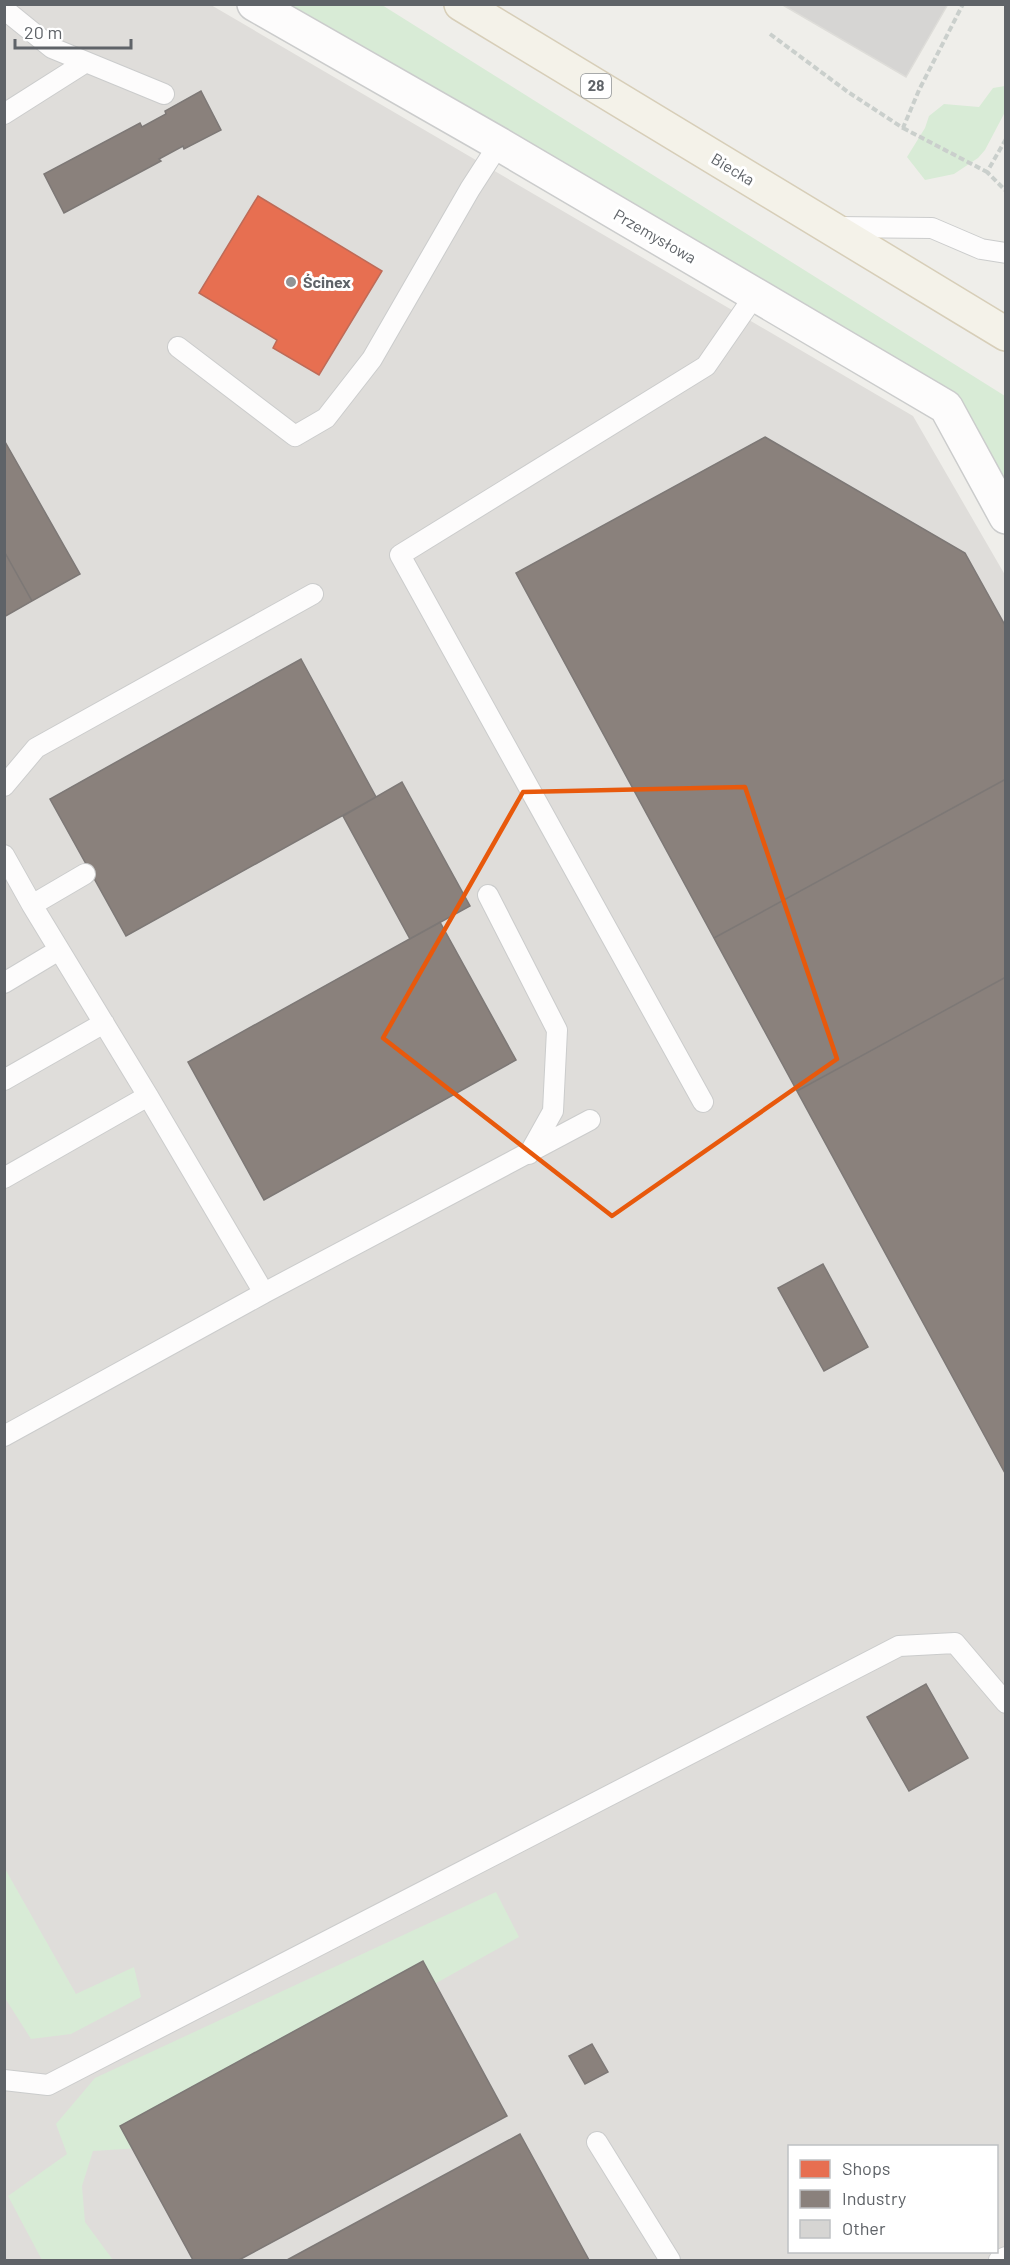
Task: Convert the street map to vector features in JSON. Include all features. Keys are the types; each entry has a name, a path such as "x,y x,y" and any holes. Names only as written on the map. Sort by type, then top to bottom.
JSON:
{"main road":[{"name":"Biecka","path":"460,4 1005,334"}],"street":[{"name":"Przemysłowa","path":"254,4 499,144 946,407 1005,517"}],"lane":[{"path":"4,9 52,48 164,94"},
{"path":"4,114 86,62"},
{"path":"178,347 294,436 326,418 372,359 470,189 499,144"},
{"path":"831,227 932,228 981,249 1005,254"},
{"path":"703,1102 400,555 706,366 755,294"},
{"path":"4,786 36,748 313,594"},
{"path":"4,855 32,906 264,1293"},
{"path":"32,906 85,874"},
{"path":"488,895 557,1030 553,1111 529,1154"},
{"path":"4,983 59,950"},
{"path":"4,1080 104,1023"},
{"path":"4,1178 148,1096"},
{"path":"4,1436 264,1293 590,1120"},
{"path":"4,2080 48,2085 899,1646 955,1643 1005,1703"},
{"path":"597,2142 670,2260"},
{"path":"999,2260 1005,2257"}],"path":[{"path":"903,128 919,90 963,4"},
{"path":"770,34 848,92 903,128 987,172 1005,190"},
{"path":"987,172 1005,139"}],"highlighted area":[{"path":"745,787 837,1059 612,1216 383,1038 523,792"}],"shaded area":[{"path":"5,5 211,5 913,416 1005,575 1005,2260 5,2260"}],"green space":[{"path":"282,5 382,5 1005,396 1005,494 962,417"},
{"path":"1005,86 1005,112 985,150 978,158 954,174 925,180 907,157 925,128 929,116 944,104 979,107 993,88"},
{"path":"4,1867 76,1994 134,1967 141,1997 71,2034 31,2039 5,1998"},
{"path":"496,1892 519,1937 140,2148 93,2151 82,2186 85,2222 113,2260 42,2260 8,2196 67,2154 56,2124 95,2078"}],"building: Shops":[{"name":"Ścinex","path":"258,196 382,271 319,375 273,348 277,340 199,293"}],"building: Industry":[{"path":"201,91 221,130 184,149 183,146 159,159 161,161 64,213 44,174 140,123 142,127"},
{"path":"765,437 965,553 1006,627 1006,779 714,938 516,573"},
{"path":"4,440 80,574 32,601 4,551"},
{"path":"4,551 32,601 4,617"},
{"path":"301,659 376,797 126,936 50,799"},
{"path":"1006,779 1006,977 797,1091 714,938"},
{"path":"402,782 470,906 410,939 343,816"},
{"path":"440,922 516,1060 264,1200 188,1062"},
{"path":"1006,977 1006,1475 797,1091"},
{"path":"823,1264 868,1347 824,1371 778,1288"},
{"path":"926,1684 968,1758 909,1791 867,1717"},
{"path":"423,1961 507,2116 239,2260 193,2260 120,2126"},
{"path":"592,2044 608,2072 585,2084 569,2056"},
{"path":"520,2134 589,2260 287,2260"}],"building: Other":[{"path":"781,4 948,4 906,77"}],"place":[{"name":"Ścinex","path":"291,282"}]}
